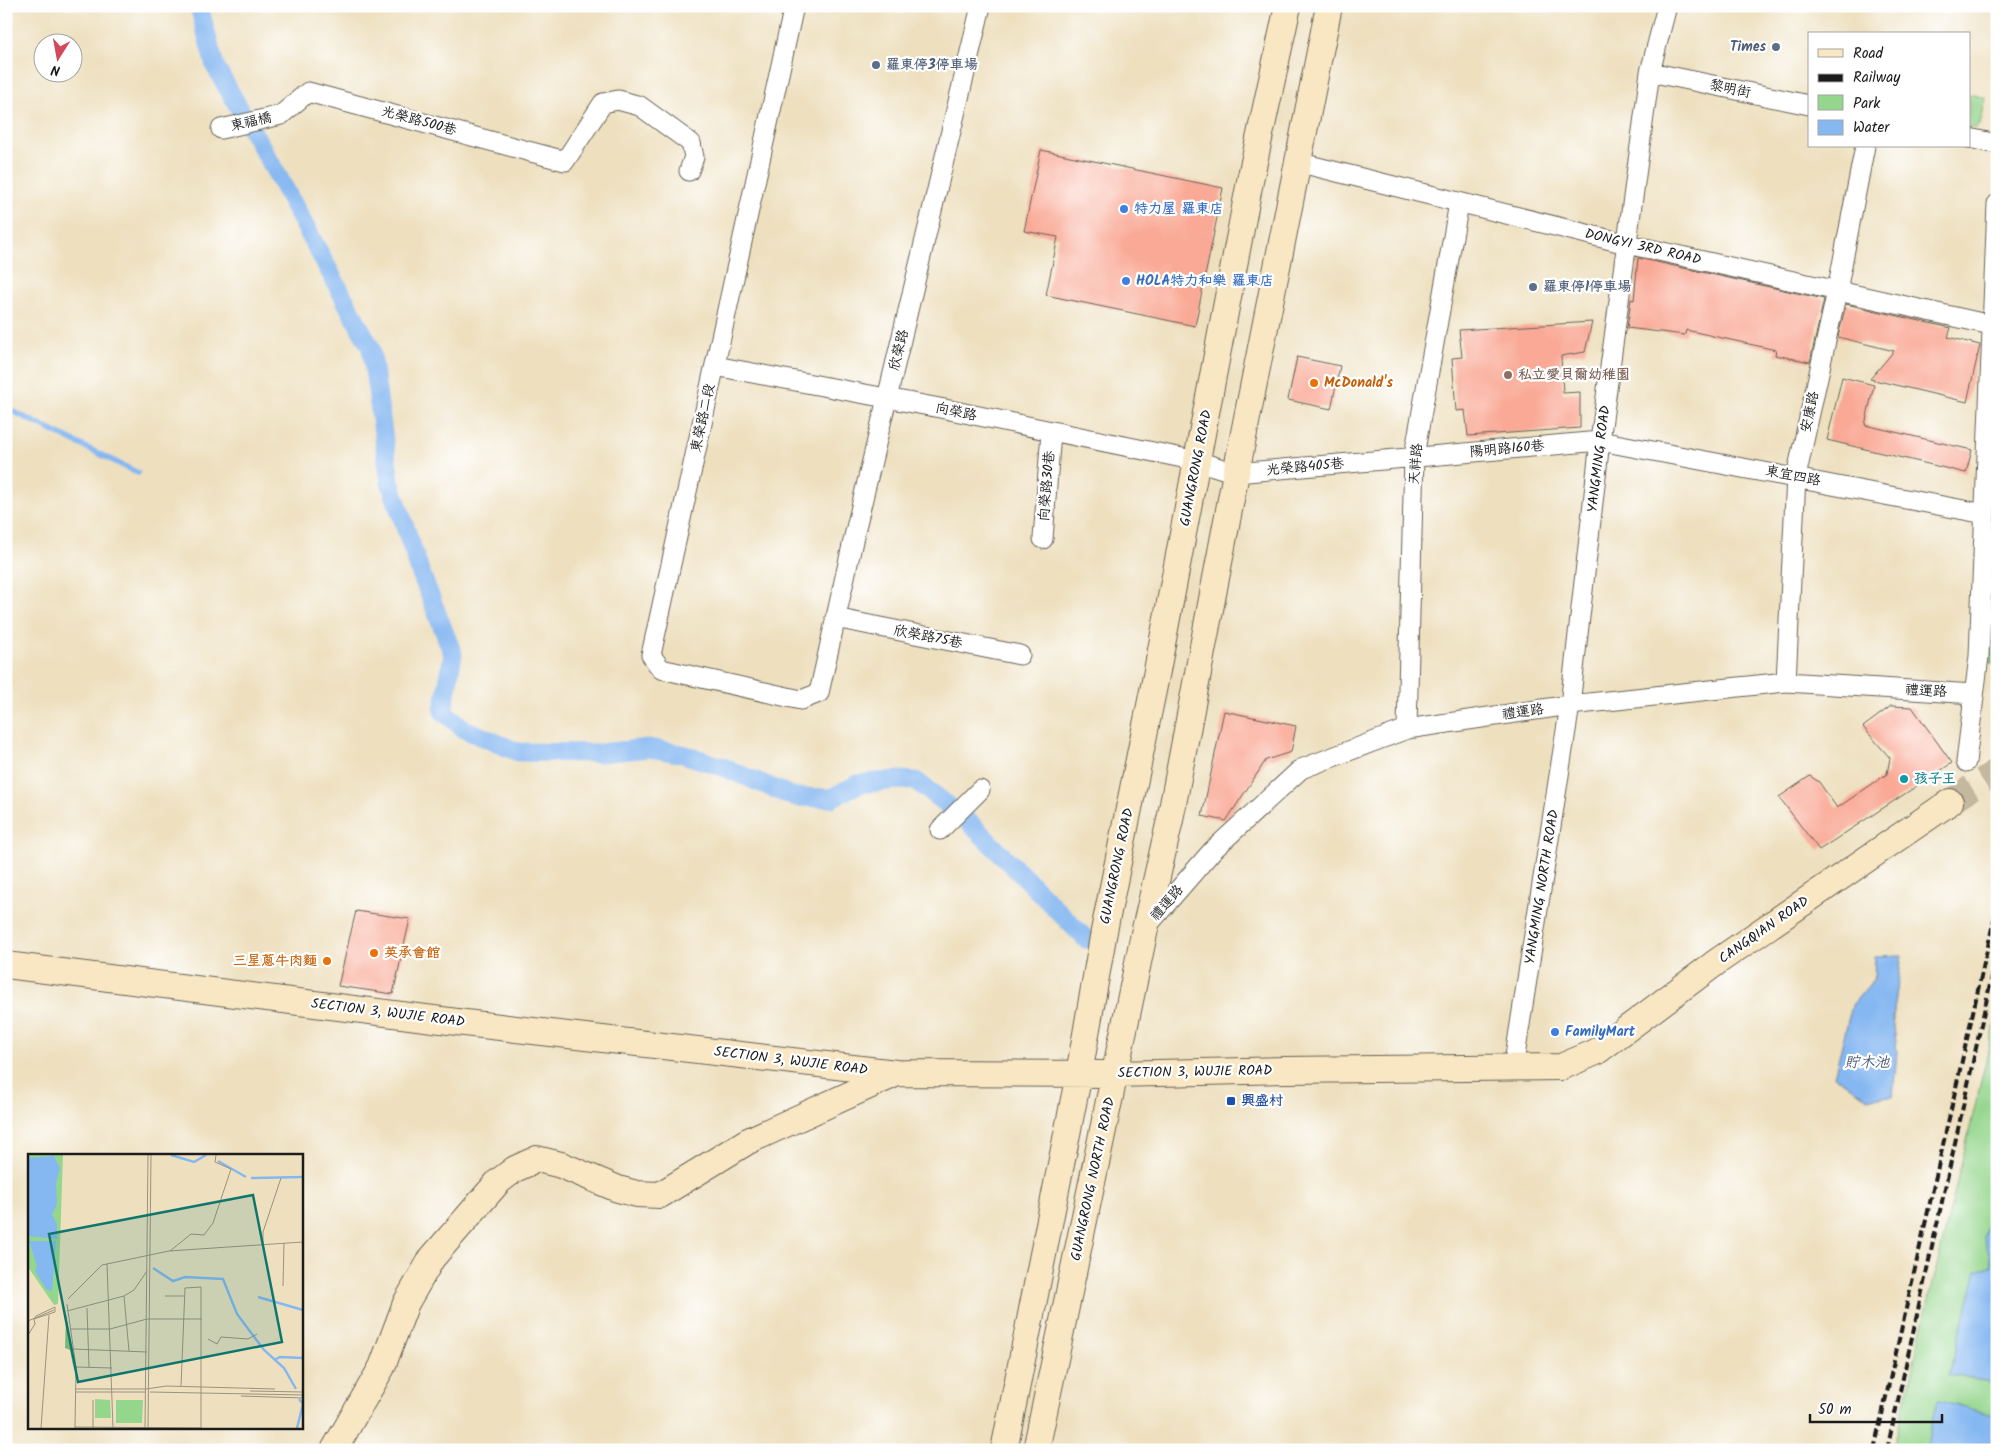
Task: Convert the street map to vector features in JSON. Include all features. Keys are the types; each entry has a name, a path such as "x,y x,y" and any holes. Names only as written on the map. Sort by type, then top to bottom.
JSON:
{"street":[{"name":"東榮路二段","path":"794,6 651,655 661,670 801,700 819,693"},
{"name":"欣榮路","path":"819,693 835,618 981,6"},
{"name":"GUANGRONG ROAD","path":"1079,1074 1104,931 1156,676 1251,176 1288,6"},
{"path":"1236,473 1296,162 1329,6"},
{"name":"YANGMING ROAD","path":"1570,705 1600,441 1650,72 1667,6"},
{"name":"黎明街","path":"1650,72 1808,105"},
{"name":"光榮路500巷","path":"281,115 308,92 565,161 603,103 618,100 640,106 691,143 694,157 688,171"},
{"name":"東福橋","path":"221,129 281,115"},
{"path":"1970,138 1997,144"},
{"name":"安康路","path":"1786,682 1796,477 1837,291 1865,148"},
{"name":"DONGYI 3RD ROAD","path":"1296,162 1628,244 1991,325"},
{"name":"天祥路","path":"1407,729 1414,456 1459,203"},
{"path":"1966,762 1979,656 1997,204"},
{"name":"向榮路","path":"715,366 945,409 1197,461"},
{"name":"向榮路30巷","path":"1042,539 1051,432"},
{"name":"陽明路160巷","path":"1414,456 1600,441"},
{"name":"東宜四路","path":"1600,441 1985,514"},
{"name":"光榮路405巷","path":"1197,461 1236,473 1414,456"},
{"name":"GUANGRONG NORTH ROAD","path":"1036,1450 1114,1074 1170,820 1236,473"},
{"name":"欣榮路75巷","path":"835,618 1020,655"},
{"name":"禮運路","path":"1145,929 1212,851 1301,769 1407,729 1570,705 1786,682 1974,694"},
{"name":"YANGMING NORTH ROAD","path":"1513,1069 1570,705"},
{"path":"940,830 980,790"},
{"name":"CANGQIAN ROAD","path":"1579,1060 1596,1052 1718,961 1950,802"},
{"name":"SECTION 3, WUJIE ROAD","path":"6,965 445,1020 896,1073 1114,1074 1285,1070 1513,1069 1561,1067 1579,1060"},
{"path":"334,1450 382,1367 406,1303 432,1258 498,1182 515,1169 537,1159 562,1165 618,1189 637,1194 660,1195 748,1141 896,1073"},
{"path":"1004,1450 1079,1074"}],"green space":[{"path":"1970,94 1986,98 1980,125 1976,128 1970,127"},
{"path":"1997,539 1997,663 1990,663"},
{"path":"1997,1014 1997,1450 1893,1450"}],"water":[{"name":"貯木池","path":"1902,955 1893,1018 1897,1052 1893,1096 1868,1098 1834,1076 1852,1005 1874,979 1875,956"},
{"path":"1997,1196 1997,1383 1949,1375 1977,1271 1992,1265 1984,1237"},
{"path":"1937,1399 1997,1416 1997,1450 1926,1450"}],"building":[{"name":"特力屋 羅東店","path":"1041,150 1223,188 1195,326 1046,295 1058,237 1024,231"},
{"path":"1638,258 1824,299 1810,362 1775,355 1776,350 1686,330 1685,335 1627,328 1631,299 1634,300"},
{"path":"1846,304 1951,328 1948,337 1980,345 1967,402 1870,379 1894,351 1838,337"},
{"name":"私立愛貝爾幼稚園","path":"1592,322 1585,352 1561,356 1563,393 1580,392 1580,428 1468,436 1465,410 1456,411 1452,358 1462,357 1459,330"},
{"name":"McDonald's","path":"1297,357 1340,366 1331,409 1288,400"},
{"path":"1842,377 1874,385 1865,425 1972,450 1966,473 1827,440"},
{"name":"孩子王","path":"1891,706 1912,707 1952,763 1819,850 1779,797 1810,776 1819,782 1837,808 1887,774 1890,758 1863,727"},
{"path":"1224,711 1296,726 1291,752 1266,760 1226,821 1202,816"},
{"name":"英承會館","path":"356,911 410,919 393,994 338,986"}],"waterway":[{"path":"199,6 215,66 273,167 371,348 390,482 419,568 453,654 443,711 464,729 518,752 600,753 649,748 683,754 723,767 794,797 831,798 858,784 897,780 916,781 967,820 1086,939"},
{"path":"6,408 138,473"}],"tunnel":[{"path":"1950,802 1997,771"}],"railway":[{"path":"1874,1450 1997,906"},
{"path":"1887,1450 1997,953"}],"place":[{"name":"Times","path":"1776,47"},
{"name":"羅東停3停車場","path":"876,65"},
{"name":"特力屋 羅東店","path":"1124,209"},
{"name":"HOLA特力和樂 羅東店","path":"1126,281"},
{"name":"羅東停1停車場","path":"1533,287"},
{"name":"私立愛貝爾幼稚園","path":"1508,375"},
{"name":"McDonald's","path":"1314,383"},
{"name":"孩子王","path":"1904,779"},
{"name":"英承會館","path":"374,953"},
{"name":"三星蔥牛肉麵","path":"327,961"},
{"name":"FamilyMart","path":"1555,1032"},
{"name":"興盛村","path":"1231,1101"}]}
